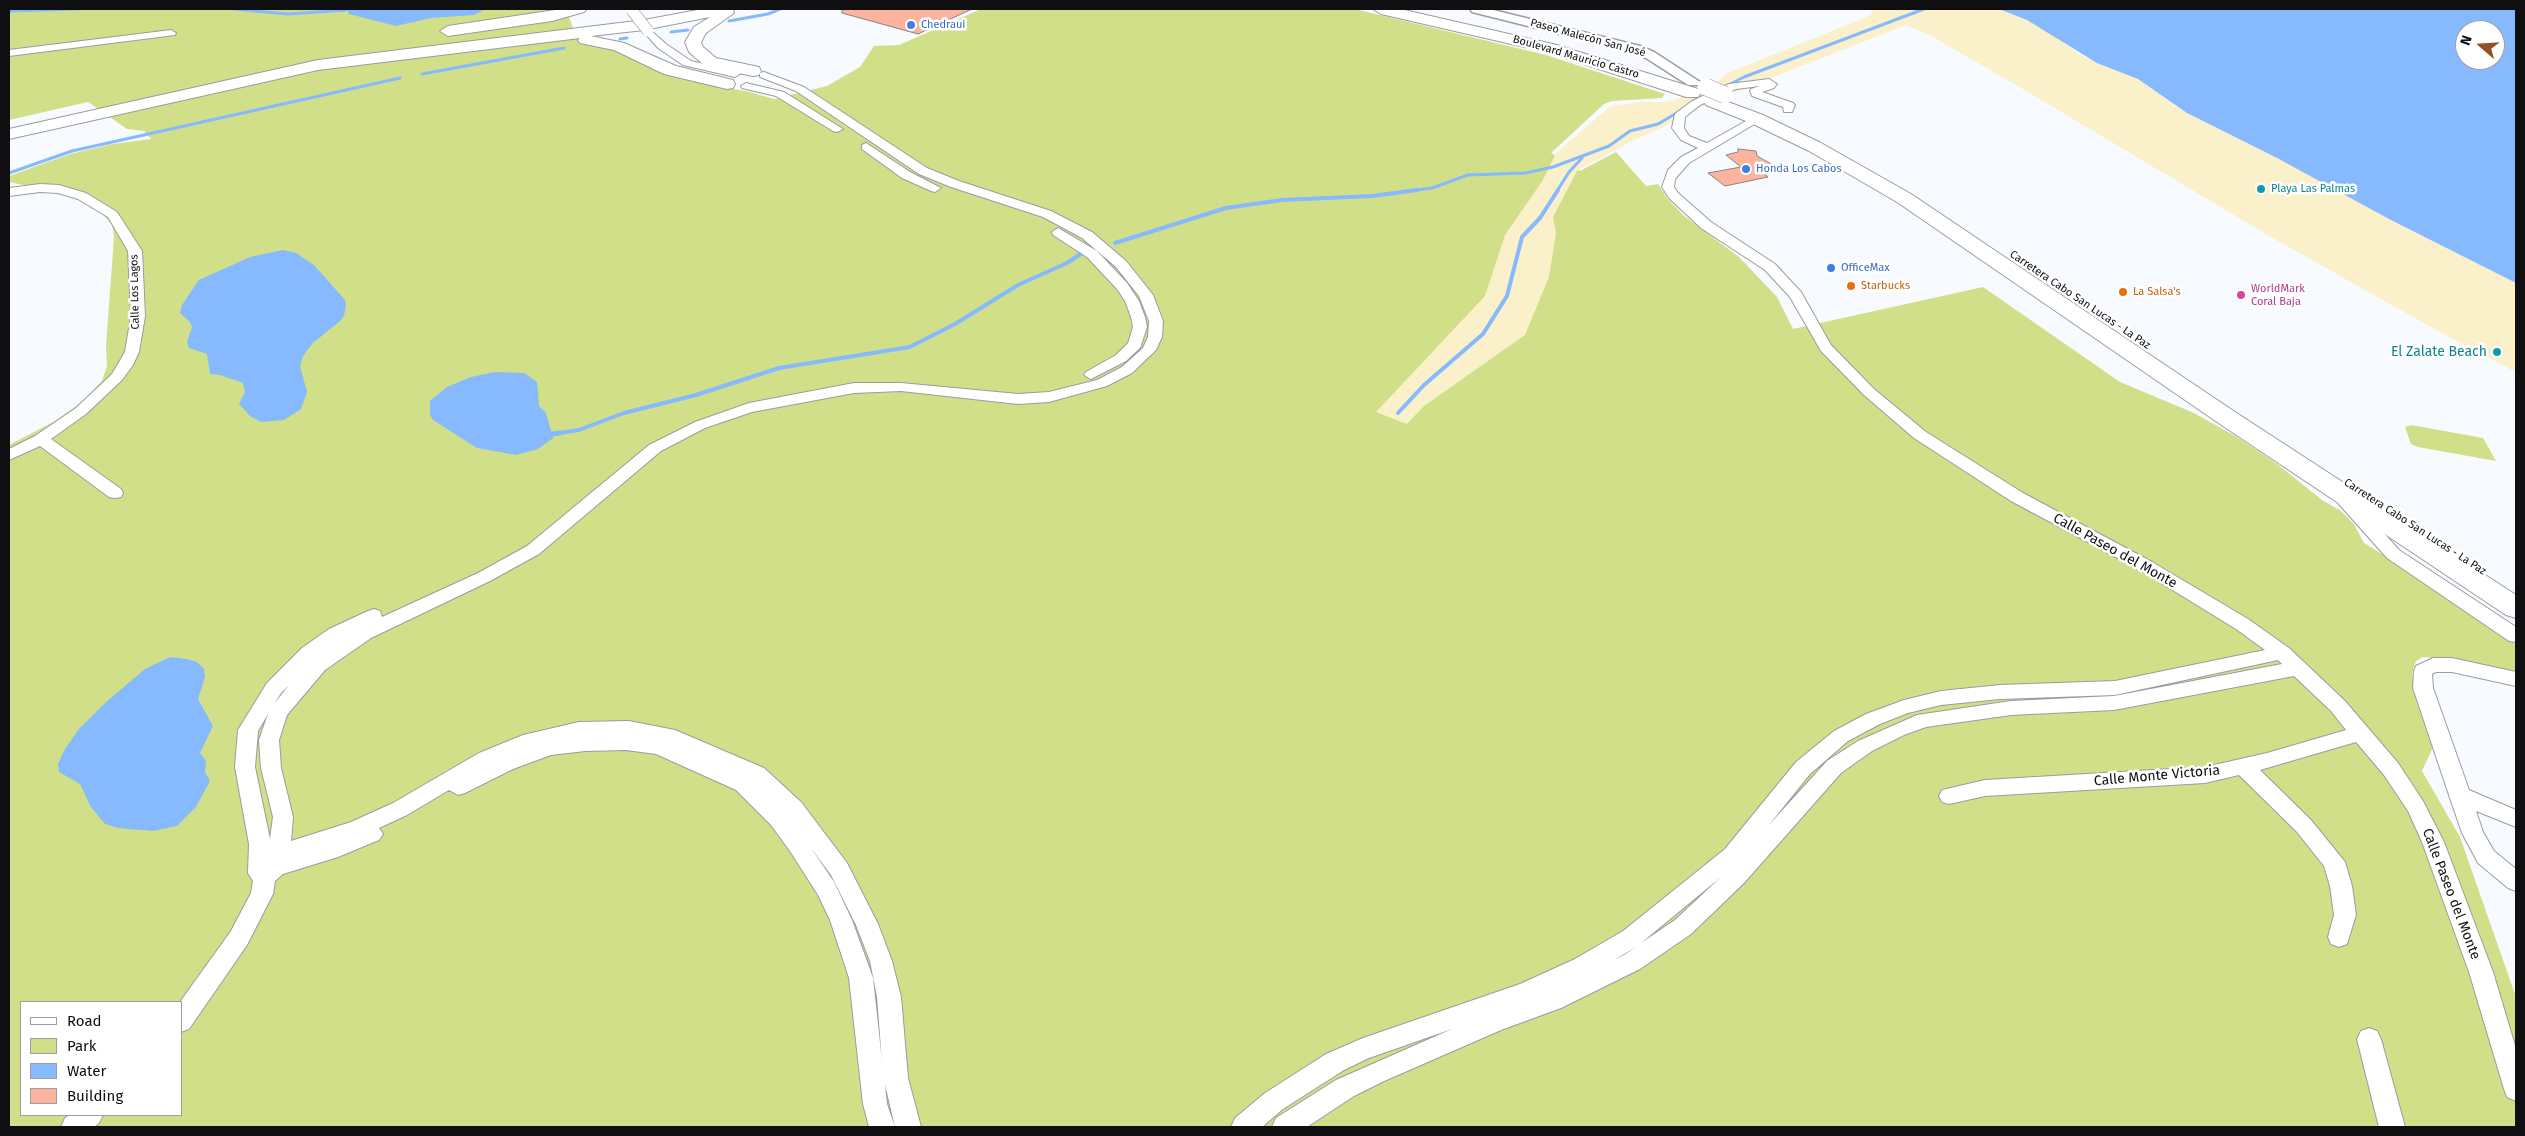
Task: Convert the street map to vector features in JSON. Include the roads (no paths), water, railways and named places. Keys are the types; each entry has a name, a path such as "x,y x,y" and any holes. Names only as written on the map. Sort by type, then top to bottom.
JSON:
{"highway":[{"path":"625,10 639,9"},
{"path":"228,83 336,62 644,25 725,9"},
{"path":"737,9 706,25 696,34 693,42 695,49 711,62 759,73"},
{"name":"Boulevard Mauricio Castro","path":"1381,9 1577,55 1706,92"},
{"name":"Boulevard Mauricio Castro","path":"1402,9 1457,26"},
{"name":"Boulevard Mauricio Castro","path":"1428,9 1476,14"},
{"name":"Boulevard Mauricio Castro","path":"1455,10 1476,14 1618,56"},
{"path":"9,132 408,41 585,12"},
{"path":"430,34 585,12"},
{"path":"228,83 311,58 403,39"},
{"path":"228,83 350,63 541,41 576,40 618,46 670,70 729,79"},
{"name":"Carretera Cabo San Lucas - La Paz","path":"1618,56 1796,126 1871,164 1935,202 2391,513 2516,592"},
{"name":"Carretera Cabo San Lucas - La Paz","path":"1706,92 1853,168 1938,220 2336,490 2516,608"}],"street":[{"path":"625,10 666,50 670,60 684,68 704,76 729,79 746,86 780,94 827,115"},
{"name":"Paseo Malecón San José","path":"1476,14 1636,49 1650,55 1706,92"},
{"path":"9,53 171,33"},
{"path":"268,866 247,785 245,750 248,730 274,688 309,653 336,634 376,614 443,586 514,550 566,513 632,454 657,436 705,414 835,384 884,380 1035,393 1100,372 1142,347 1140,327 1132,301 1122,286 1099,262 1074,242 1052,228 1024,216 919,182 827,115 800,89 759,73 729,79"},
{"path":"746,86 761,81 759,73"},
{"path":"1707,147 1685,138 1678,128 1679,116 1696,102 1733,86 1748,82 1769,82 1772,84 1770,86 1756,91 1756,94 1789,105 1788,110"},
{"name":"Calle Paseo del Monte","path":"1757,119 1685,160 1674,170 1669,178 1668,187 1673,195 1688,211 1770,266 1785,281 1826,348 1869,392 1920,435 2017,497 2168,580 2242,624 2282,654 2338,706 2391,769 2416,807 2433,842 2481,972 2516,1089"},
{"name":"Calle Los Lagos","path":"9,192 21,189 50,188 82,196 113,215 135,251 138,316 135,341 126,365 81,411 41,439 9,455"},
{"path":"182,1019 239,938 262,894 268,866 283,817 271,768 268,740 278,713 318,665 364,633 471,583 533,550 655,448 700,425 766,400"},
{"path":"41,439 115,493"},
{"path":"2336,490 2393,554 2516,636"},
{"path":"1285,1127 1345,1088 1494,1022 1553,1000 1632,962 1683,927 1736,877 1834,767 1864,746 1924,720 2006,700 2115,688 2282,654"},
{"path":"2516,679 2452,665 2433,665 2423,672 2423,688 2473,833 2486,856 2516,882"},
{"path":"1244,1127 1274,1101 1335,1062 1364,1048 1526,992 1582,966 1632,938 1732,855 1803,768 1841,736 1873,719 1904,707 1941,698 2114,703 2298,668"},
{"path":"274,688 297,688"},
{"path":"268,866 400,809 486,758 522,743 579,729 629,728 675,738 757,774 794,808 839,869 867,924 881,961 890,997 896,1078 908,1127"},
{"name":"Calle Monte Victoria","path":"1949,796 1985,788 2205,775 2360,733"},
{"path":"268,866 330,851 366,837 410,816 506,762 550,748 585,743 626,742 659,747 685,757 743,784 778,819 826,889 841,920 861,978 875,1104 882,1127"},
{"path":"2242,766 2304,826 2334,862 2341,886 2344,915 2339,937"},
{"path":"2459,795 2516,819"},
{"path":"255,814 280,805"},
{"path":"2369,1039 2392,1127"},
{"path":"1335,1062 1345,1088"},
{"path":"74,1127 89,1116"},
{"path":"89,1127 96,1116"}],"water":[{"path":"347,9 486,9 474,15 431,18 396,26 349,14"},
{"path":"1999,9 2516,9 2516,283 2187,113 2138,79 2097,63 2027,20"},
{"path":"283,250 296,253 314,265 345,300 346,305 344,316 340,321 313,343 303,356 300,366 307,392 301,409 284,420 261,422 250,416 239,404 245,392 243,383 220,375 210,374 207,354 189,348 187,342 192,327 190,322 180,313 182,305 199,280 250,257"},
{"path":"495,372 524,373 537,382 539,406 546,413 553,438 538,449 516,455 477,448 433,420 430,415 430,401 447,387 471,377"},
{"path":"170,657 197,662 204,669 205,677 198,699 213,726 200,753 206,761 205,772 210,781 196,807 177,826 153,831 118,828 105,824 91,807 80,784 59,772 58,764 65,749 79,729 105,703 145,669"}],"waterway":[{"path":"9,11 78,9"},
{"path":"233,9 288,14 346,10"},
{"path":"729,21 768,14 780,9"},
{"path":"1725,87 1744,77 1924,9"},
{"path":"671,32 688,30"},
{"path":"620,39 627,38"},
{"path":"422,74 564,48"},
{"path":"9,173 72,151 400,78"},
{"path":"1408,191 1432,188 1468,175 1525,173 1553,167 1609,146 1630,131 1658,124 1680,111"},
{"path":"1557,191 1569,172 1582,158"},
{"path":"1115,243 1226,208 1282,200 1372,196 1417,190"},
{"path":"1398,413 1424,385 1483,334 1507,296 1522,237 1540,218 1558,190"},
{"path":"560,433 552,434 579,430 624,413 696,395 779,368 910,347 955,324 1018,285 1067,263 1082,253"}],"place":[{"name":"Chedraui","path":"911,25"},
{"name":"Honda Los Cabos","path":"1746,169"},
{"name":"Playa Las Palmas","path":"2261,189"},
{"name":"OfficeMax","path":"1831,268"},
{"name":"Starbucks","path":"1851,286"},
{"name":"La Salsa's","path":"2123,292"},
{"name":"WorldMark Coral Baja","path":"2241,295"},
{"name":"El Zalate Beach","path":"2497,352"}]}
